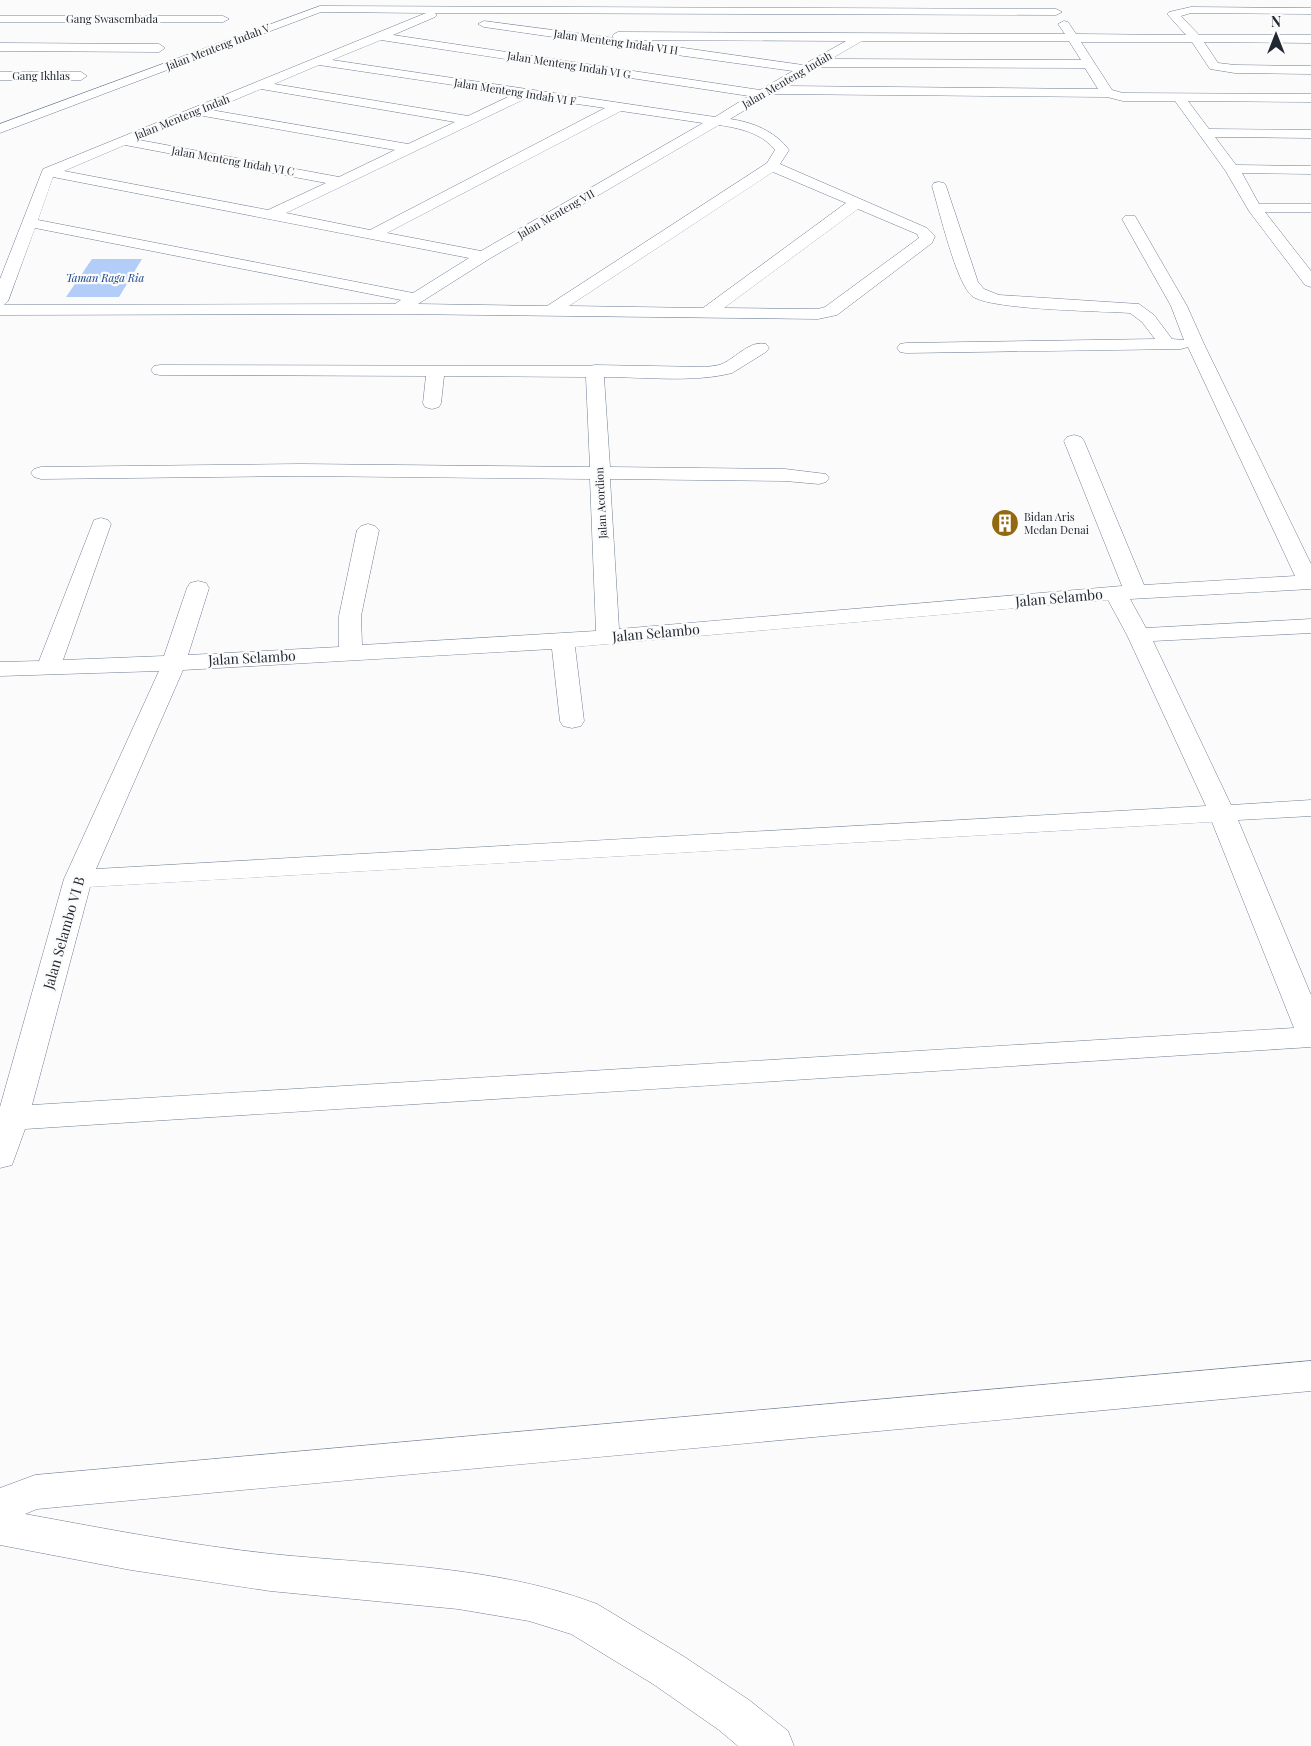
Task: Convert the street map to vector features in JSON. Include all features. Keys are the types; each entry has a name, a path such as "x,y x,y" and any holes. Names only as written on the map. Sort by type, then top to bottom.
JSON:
{"street":[{"path":"1047,0 1107,93"},
{"name":"Jalan Menteng Indah V","path":"0,129 317,10 444,10 619,27"},
{"name":"Jalan Menteng Indah","path":"48,172 444,10"},
{"path":"1311,11 1191,10 1173,14 1195,38 1214,66 1235,69 1311,70"},
{"path":"619,27 1056,12"},
{"name":"Jalan Menteng Indah VI H","path":"428,16 470,22 619,27 661,49 804,69"},
{"name":"Gang Swasembada","path":"0,19 223,20"},
{"path":"619,27 858,38 1311,39"},
{"name":"Jalan Menteng Indah VI G","path":"378,36 764,92 1107,93 1123,97 1124,102 1137,106 1158,106 1182,101 1311,98"},
{"name":"Jalan Menteng Indah","path":"715,121 804,69 818,63 858,38"},
{"path":"0,47 159,48"},
{"name":"Jalan Menteng Indah VI F","path":"316,61 616,108 736,124 769,137 782,150 772,166"},
{"path":"818,63 1087,64"},
{"name":"Gang Ikhlas","path":"0,76 81,76"},
{"path":"259,85 467,120"},
{"path":"270,215 525,94"},
{"path":"1182,101 1232,169 1254,208 1311,282"},
{"path":"371,234 616,108"},
{"path":"196,111 411,148"},
{"name":"Jalan Menteng VII","path":"399,309 483,256 715,121"},
{"path":"1207,133 1311,134"},
{"name":"Jalan Menteng Indah VI C","path":"122,141 343,182"},
{"path":"0,310 399,309 550,311 708,312 818,314 831,311 926,240 927,236 922,231 772,166 550,311"},
{"path":"1232,169 1311,170"},
{"path":"0,301 48,172 483,256"},
{"path":"939,186 970,283 978,294 997,300 1018,302 1133,308 1144,312 1166,343"},
{"path":"708,312 856,203"},
{"path":"1254,208 1311,208"},
{"path":"1130,219 1179,306 1195,344 1310,582"},
{"path":"30,223 416,298"},
{"path":"1289,252 1311,253"},
{"path":"906,348 1195,344"},
{"path":"160,370 718,371 732,366 760,348"},
{"name":"Jalan Acordion","path":"595,370 608,637"},
{"path":"432,403 436,371"},
{"path":"1074,441 1139,635 1222,813 1311,1032"},
{"path":"41,473 311,470 785,475 820,478"},
{"path":"49,666 101,524"},
{"path":"351,653 350,616 368,530"},
{"name":"Jalan Selambo","path":"0,670 563,641 1126,593 1310,582"},
{"name":"Jalan Selambo VI B","path":"0,1156 13,1118 78,879 174,662 198,588"},
{"path":"1139,635 1311,626"},
{"path":"563,641 572,721"},
{"path":"78,879 1311,808"},
{"path":"13,1118 1311,1037"},
{"path":"0,1506 35,1492 1311,1376"},
{"path":"0,1526 140,1554 270,1572 458,1590 529,1602 582,1618 668,1670 734,1715 772,1746"}],"green space":[{"name":"Taman Raga Ria","path":"92,259 142,259 119,297 66,297"}],"place":[{"name":"Bidan Aris Medan Denai","path":"1005,523"}]}
